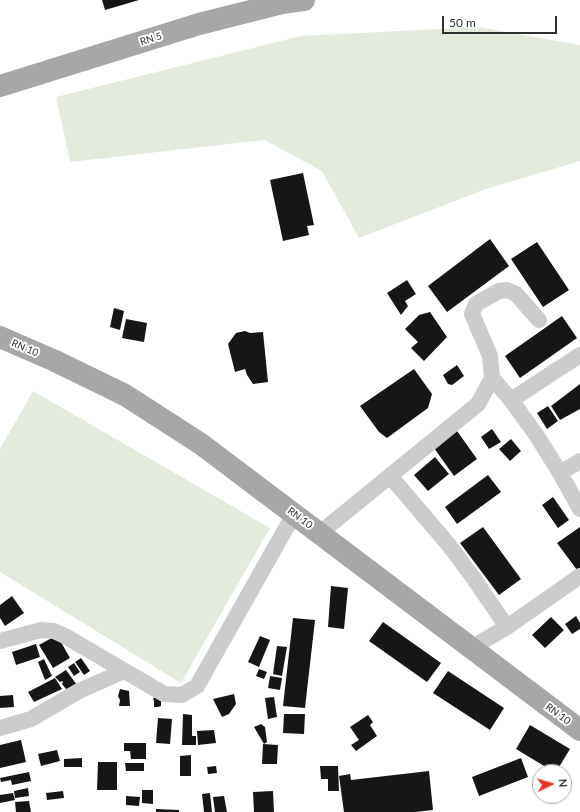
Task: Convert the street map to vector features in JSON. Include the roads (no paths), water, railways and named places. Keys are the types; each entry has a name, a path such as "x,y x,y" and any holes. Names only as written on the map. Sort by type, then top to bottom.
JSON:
{"main road":[{"name":"RN 5","path":"0,86 199,24 282,3 304,0"},
{"name":"RN 10","path":"0,337 53,360 125,395 201,444 580,730"}],"street":[{"path":"320,533 478,404 492,378 490,356 472,314 476,304 499,291 507,290 516,294 539,320"},
{"path":"511,400 580,355"},
{"path":"492,378 511,400 538,436 580,509"},
{"path":"560,473 580,462"},
{"path":"390,476 448,544 507,627"},
{"path":"0,641 41,630 54,631 164,694 182,696 197,686 294,514"},
{"path":"471,648 507,627 580,576"},
{"path":"0,728 31,719 79,691 124,671"}]}
